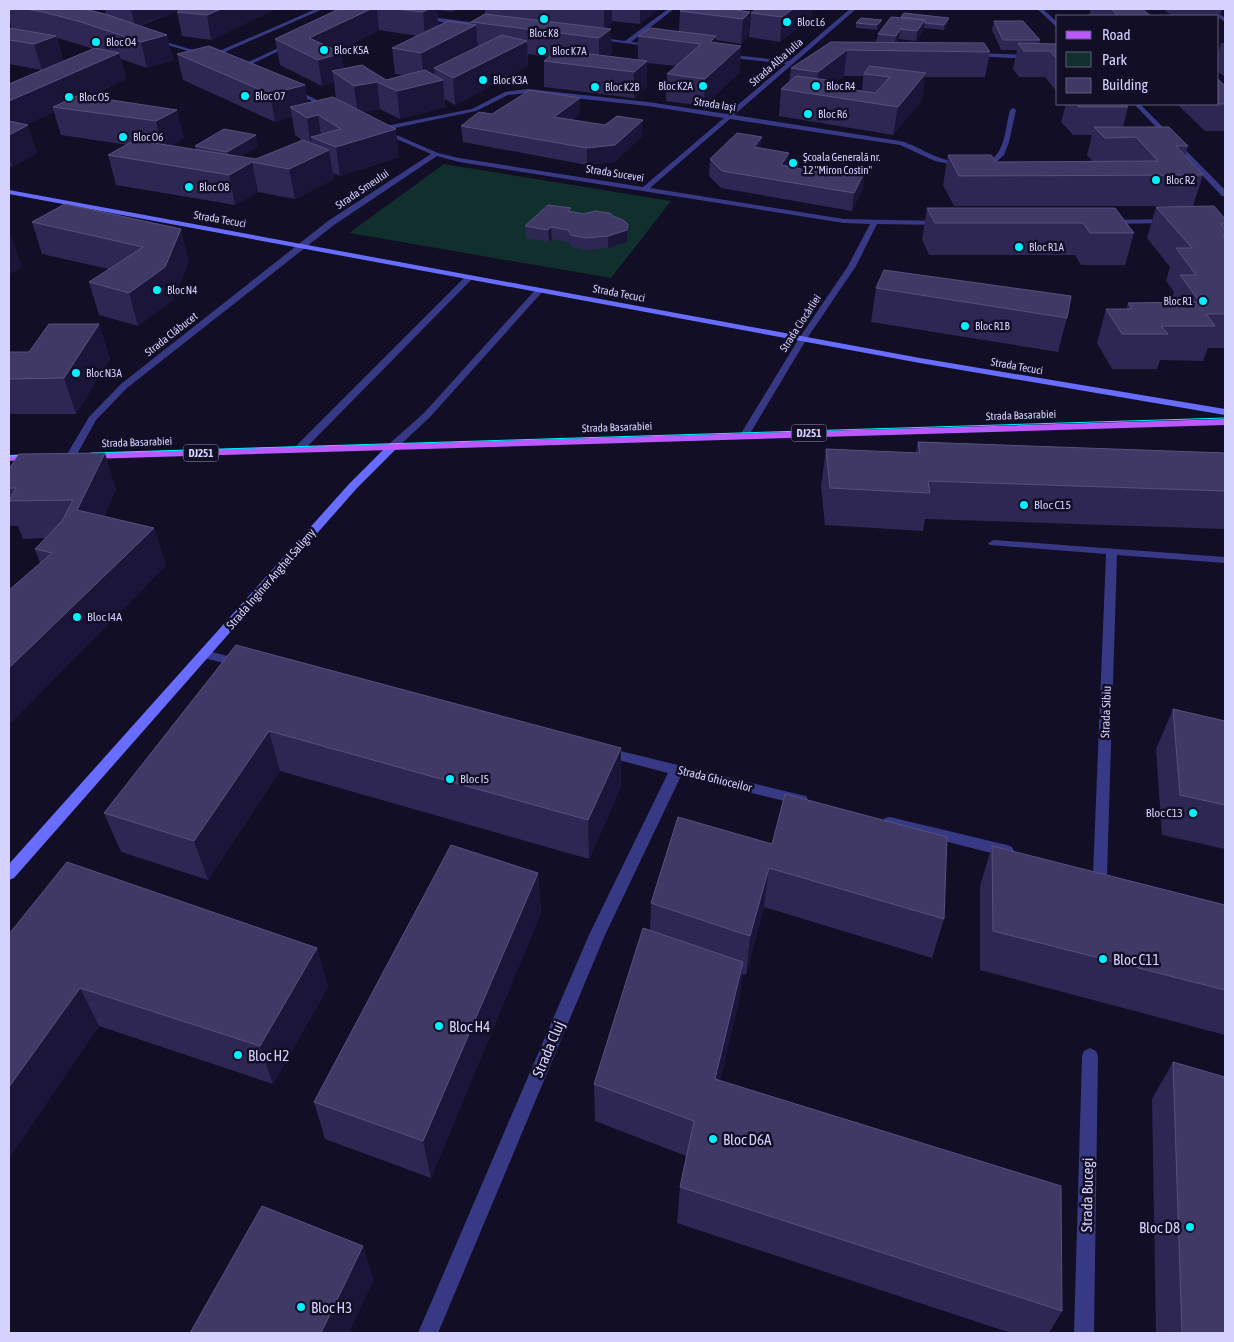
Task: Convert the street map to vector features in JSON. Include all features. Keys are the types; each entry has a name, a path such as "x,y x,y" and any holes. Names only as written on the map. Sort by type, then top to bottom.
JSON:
{"main road":[{"name":"Strada Tecuci","path":"9,192 802,340 1225,412"},
{"name":"Strada Basarabiei","path":"67,456 745,434 1225,422"},
{"name":"Strada Inginer Anghel Saligny","path":"9,874 352,486 393,446"},
{"path":"9,458 44,457"}],"street":[{"path":"211,56 320,9"},
{"path":"626,43 671,9"},
{"name":"Strada Alba Iulia","path":"645,189 853,9"},
{"path":"1040,9 1056,24"},
{"path":"414,17 490,26"},
{"path":"146,38 225,61"},
{"path":"587,38 662,47"},
{"path":"815,41 824,42"},
{"path":"241,67 295,43"},
{"path":"721,54 789,63"},
{"path":"963,55 1056,58"},
{"path":"233,64 250,71"},
{"path":"286,87 336,110"},
{"name":"Strada Iași","path":"378,129 474,110 507,93 528,91 648,104 909,145 931,157 948,162 971,165 993,162 999,158 1013,110"},
{"path":"1138,105 1225,194"},
{"name":"Strada Sucevei","path":"370,125 436,154 459,160 834,220 874,223 952,223"},
{"name":"Strada Smeului","path":"302,246 331,223 436,154"},
{"path":"1095,222 1179,221"},
{"name":"Strada Ciocârliei","path":"745,434 802,340 852,266 874,223"},
{"name":"Strada Clăbucet","path":"67,456 92,419 124,386 302,246"},
{"path":"298,450 470,277"},
{"name":"Strada Inginer Anghel Saligny","path":"393,446 440,400 540,290"},
{"path":"994,543 1225,560"},
{"name":"Strada Sibiu","path":"1082,869 1105,875 1112,551"},
{"path":"204,654 253,666"},
{"name":"Strada Ghioceilor","path":"590,748 819,804"},
{"name":"Strada Cluj","path":"428,1333 597,935 677,769"},
{"path":"875,818 1016,853"},
{"name":"Strada Bucegi","path":"1084,1333 1090,1056"}],"green space":[{"path":"444,164 671,201 611,278 349,233"}],"building":[{"path":"26,9 84,9 105,14 167,35 141,42 78,21"},
{"path":"184,9 221,9 207,15 177,12"},
{"path":"339,9 371,9 309,38 342,53 318,60 275,39"},
{"path":"395,9 428,9 423,12"},
{"path":"683,9 729,9 750,12 743,19 680,11"},
{"path":"757,9 793,9 782,17 751,13"},
{"path":"1111,9 1142,9 1150,15 1118,15"},
{"path":"904,13 949,18 944,25 925,23 925,20 901,17"},
{"path":"485,14 611,29 599,38 471,22"},
{"path":"891,17 925,20 917,31 900,29 896,36 878,34"},
{"path":"861,18 882,20 877,25 856,23"},
{"path":"448,21 476,25 421,53 392,48"},
{"path":"994,21 1023,21 1040,40 1003,40"},
{"path":"9,28 56,36 34,44 9,40"},
{"path":"650,28 716,36 710,42 741,46 705,79 667,74 701,44 638,36"},
{"path":"502,35 527,41 453,78 434,68"},
{"path":"831,42 984,43 990,52 847,50 818,72 791,68"},
{"path":"1018,43 1056,44 1056,58 1050,51 1024,51"},
{"path":"209,46 305,85 270,94 177,54"},
{"path":"95,48 119,53 9,101 9,84"},
{"path":"558,50 647,61 634,72 544,61"},
{"path":"362,65 386,80 425,70 443,80 397,91 377,82 354,86 332,71"},
{"path":"869,66 926,73 898,107 781,89 796,76 827,80 824,85 875,93 890,77 864,74"},
{"path":"1219,80 1225,86 1225,104 1219,104"},
{"path":"530,90 580,98 554,117 605,125 617,116 643,120 615,145 587,148 461,126 479,112 492,114"},
{"path":"79,95 177,110 156,121 53,107"},
{"path":"333,97 396,129 336,147 311,137 341,129 318,115 307,118 290,107"},
{"path":"1077,105 1126,105 1128,107 1079,107"},
{"path":"9,121 28,125 9,135"},
{"path":"1094,127 1169,127 1188,146 1176,146 1203,175 959,176 948,155 991,155 996,162 1158,161 1136,137 1105,138"},
{"path":"224,129 256,135 227,152 195,146"},
{"path":"737,133 762,137 754,147 789,153 781,165 840,176 844,167 865,171 854,193 722,171 710,159"},
{"path":"135,140 256,159 303,140 329,150 289,169 252,162 229,175 108,155"},
{"path":"65,204 181,229 165,267 129,293 89,282 143,247 32,222"},
{"path":"548,205 571,208 568,211 584,214 595,211 610,213 628,224 627,230 608,236 585,238 571,235 568,230 551,227 548,230 525,226"},
{"path":"1214,206 1225,219 1225,224 1221,224 1225,229 1225,236 1223,236 1225,239 1225,314 1206,314 1215,326 1161,326 1168,334 1122,334 1106,309 1132,309 1128,303 1200,302 1180,275 1196,275 1176,248 1192,248 1156,207"},
{"path":"927,208 1115,208 1134,233 1090,233 1083,223 935,223"},
{"path":"884,270 1071,296 1067,318 876,288"},
{"path":"49,324 99,324 64,378 9,379 9,352 29,352"},
{"path":"918,442 1225,453 1225,491 928,481 930,493 830,488 826,449 920,453"},
{"path":"105,453 77,510 154,528 9,668 9,590 52,553 35,549 62,521 73,500 9,501 16,488 9,488 9,469 19,454"},
{"path":"236,645 621,748 588,820 269,731 194,841 104,813"},
{"path":"1173,709 1225,721 1225,805 1180,795"},
{"path":"785,794 947,837 944,919 769,868 750,936 651,903 678,817 772,844"},
{"name":"Bloc H4","path":"451,845 538,873 423,1141 314,1102"},
{"path":"992,846 1225,905 1225,990 993,931"},
{"name":"Bloc H2","path":"67,862 317,948 260,1046 80,988 9,1087 9,934"},
{"name":"Bloc D6A","path":"643,928 743,962 715,1079 1061,1186 1062,1311 680,1187 694,1121 594,1084"},
{"name":"Bloc D8","path":"1173,1062 1225,1077 1225,1333 1182,1333"},
{"path":"262,1206 363,1246 321,1333 190,1333"}],"tram line":[{"path":"91,453 1225,418"},
{"path":"9,456 31,455"}],"place":[{"name":"Bloc K8","path":"544,19"},
{"name":"Bloc L6","path":"787,22"},
{"name":"Bloc O4","path":"96,42"},
{"name":"Bloc K5A","path":"324,50"},
{"name":"Bloc K7A","path":"542,51"},
{"name":"Bloc K3A","path":"483,80"},
{"name":"Bloc K2A","path":"703,86"},
{"name":"Bloc R4","path":"816,86"},
{"name":"Bloc K2B","path":"595,87"},
{"name":"Bloc O7","path":"245,96"},
{"name":"Bloc O5","path":"69,97"},
{"name":"Bloc R6","path":"808,114"},
{"name":"Bloc O6","path":"123,137"},
{"name":"Școala Generală nr. 12 \"Miron Costin\"","path":"793,163"},
{"name":"Bloc R2","path":"1156,180"},
{"name":"Bloc O8","path":"189,187"},
{"name":"Bloc R1A","path":"1019,247"},
{"name":"Bloc N4","path":"157,290"},
{"name":"Bloc R1","path":"1203,301"},
{"name":"Bloc R1B","path":"965,326"},
{"name":"Bloc N3A","path":"76,373"},
{"name":"Bloc C15","path":"1024,505"},
{"name":"Bloc I4A","path":"77,617"},
{"name":"Bloc I5","path":"450,779"},
{"name":"Bloc C13","path":"1193,813"},
{"name":"Bloc C11","path":"1103,959"},
{"name":"Bloc H4","path":"439,1026"},
{"name":"Bloc H2","path":"238,1055"},
{"name":"Bloc D6A","path":"713,1139"},
{"name":"Bloc D8","path":"1190,1227"},
{"name":"Bloc H3","path":"301,1307"}]}
